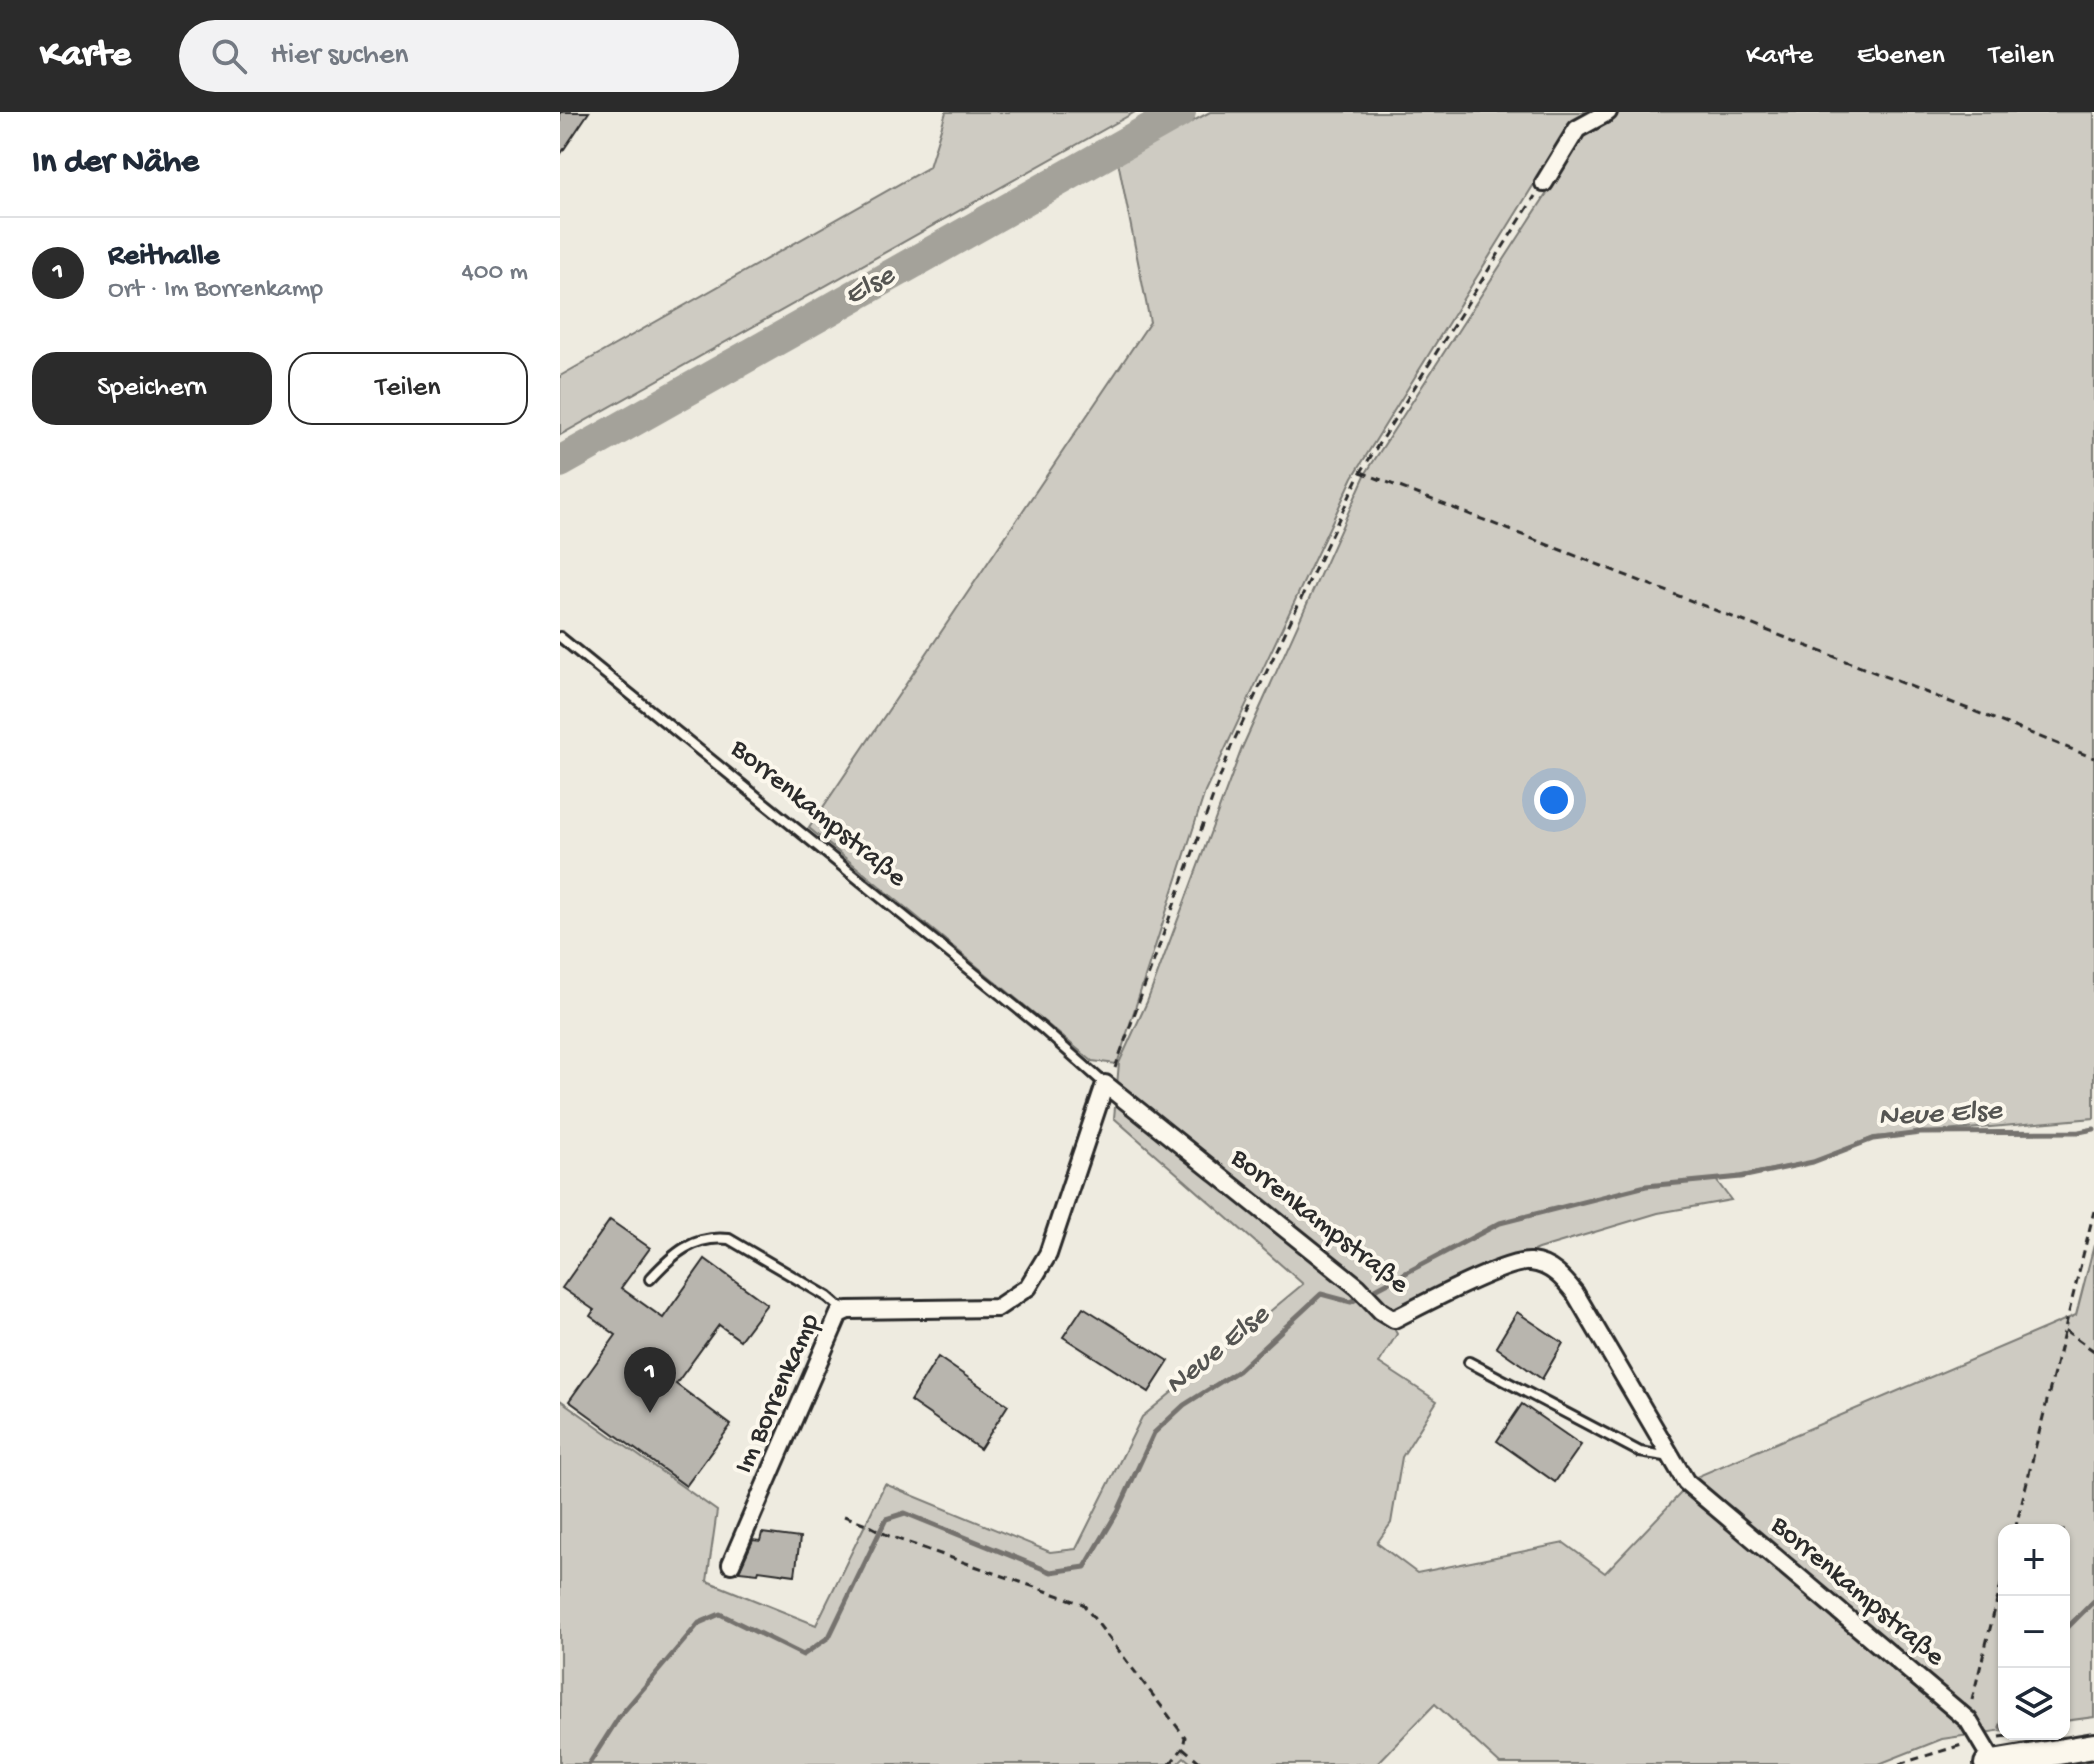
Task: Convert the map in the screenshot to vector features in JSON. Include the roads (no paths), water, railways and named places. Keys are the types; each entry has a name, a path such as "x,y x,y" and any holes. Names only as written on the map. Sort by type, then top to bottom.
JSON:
{"street":[{"path":"1544,183 1577,129 1608,112"},
{"name":"Borrenkampstraße","path":"1105,1084 1394,1319 1498,1270 1531,1261 1558,1272 1575,1293 1686,1482 1968,1720 1981,1739 1990,1763"},
{"name":"Im Borrenkamp","path":"731,1564 839,1314 844,1311 997,1308 1028,1287 1048,1254 1105,1084"},
{"path":"1990,1763 2094,1746"}],"lane":[{"name":"Borrenkampstraße","path":"560,637 1043,1029 1105,1084"},
{"path":"650,1279 676,1251 691,1243 704,1239 729,1239 828,1297 844,1311"},
{"path":"1469,1362 1640,1452 1672,1457"}],"waterway":[{"name":"Else","path":"560,462 1180,112"},
{"name":"Neue Else","path":"589,1764 619,1717 699,1623 720,1614 803,1655 829,1637 886,1519 905,1513 1051,1572 1085,1567 1118,1511 1154,1433 1184,1405 1238,1371 1321,1294 1351,1302 1500,1223 1646,1186 1741,1177 1813,1162 1873,1139 1920,1133 2079,1132 2094,1129"},
{"path":"2070,1625 2094,1601"}],"place":[{"name":"Reithalle","path":"650,1413"}]}
